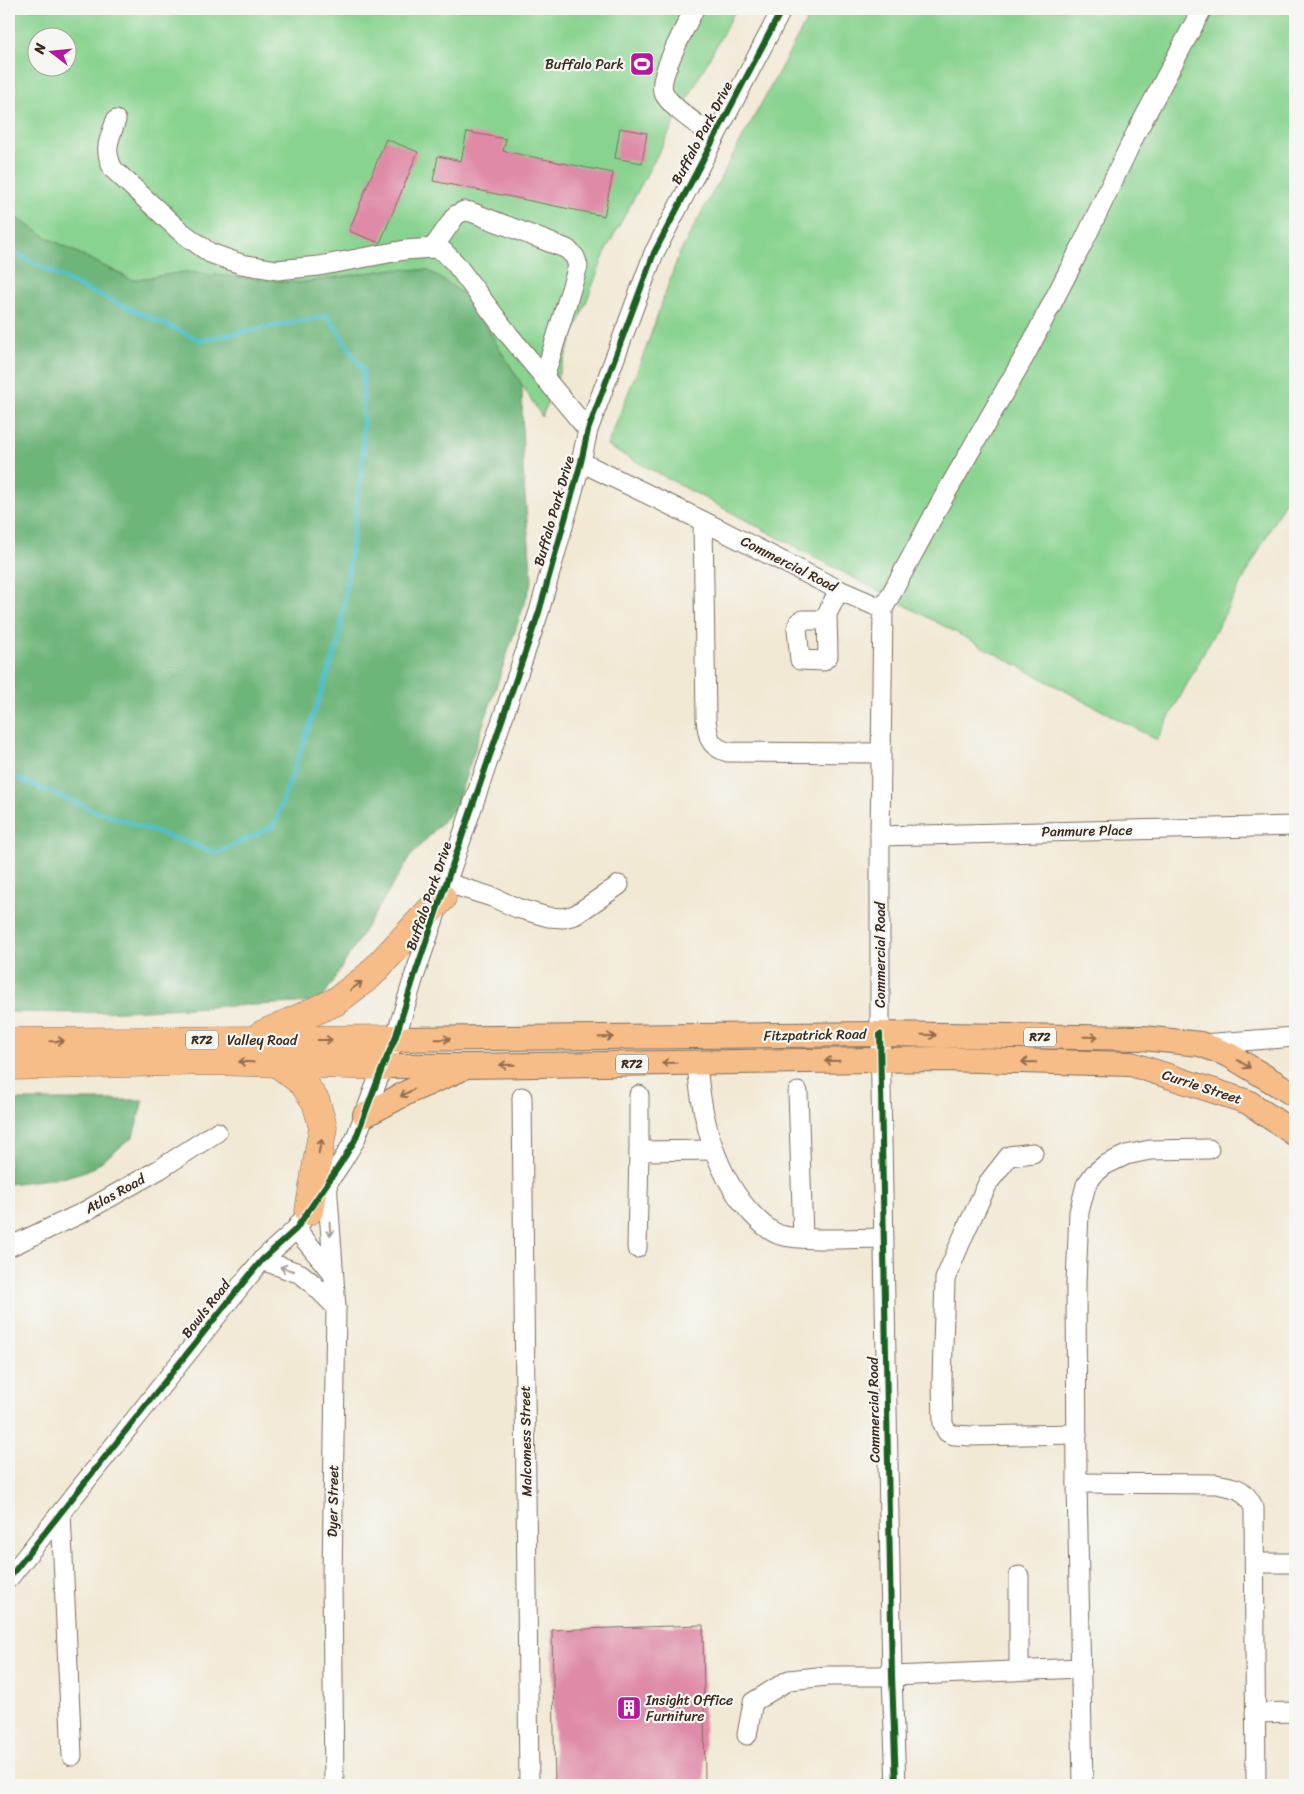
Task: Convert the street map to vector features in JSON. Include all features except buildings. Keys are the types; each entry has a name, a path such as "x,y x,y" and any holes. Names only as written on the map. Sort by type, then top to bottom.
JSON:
{"highway":[{"path":"251,1040 335,1002 369,976 445,890"},
{"name":"Valley Road","path":"9,1042 395,1039"},
{"name":"Valley Road","path":"9,1066 211,1061 383,1066"},
{"path":"276,1062 303,1083 316,1102 323,1127 302,1220"}],"main road":[{"name":"Fitzpatrick Road","path":"395,1039 880,1034 1143,1038 1200,1044"},
{"name":"R72","path":"1200,1044 1229,1055 1295,1095"},
{"name":"Fitzpatrick Road","path":"383,1066 942,1059 1131,1064"},
{"name":"Currie Street","path":"1131,1064 1248,1102 1295,1134"},
{"path":"365,1115 410,1091 467,1066"}],"street":[{"path":"694,9 667,67 663,80 663,91 678,111 714,137"},
{"name":"Buffalo Park Drive","path":"395,1039 539,612 581,462 588,430 654,252 782,9"},
{"path":"883,609 1027,352 1082,245 1136,133 1202,9"},
{"path":"116,120 108,144 107,156 113,168 180,231 210,253 241,264 277,270 319,266 405,250 433,248 443,250 450,256 509,334 588,430"},
{"path":"433,248 456,215 464,211 567,249 575,257 578,266 544,378"},
{"name":"Commercial Road","path":"581,462 839,590 883,609 880,1034 892,1676 896,1785"},
{"path":"703,521 706,719 708,737 714,745 728,752 881,753"},
{"path":"827,620 828,610 839,590"},
{"name":"Panmure Place","path":"880,836 1295,826"},
{"path":"445,890 492,897 517,908 548,918 563,918 575,915 619,885"},
{"name":"Fitzpatrick Road","path":"1200,1044 1295,1037"},
{"name":"Bowls Road","path":"9,1578 262,1260 302,1220 354,1140 395,1039"},
{"path":"697,1063 700,1093 714,1150 724,1172 743,1204 763,1226 779,1234 803,1238 884,1238"},
{"path":"798,1092 803,1238"},
{"path":"637,1248 639,1095"},
{"name":"Malcomess Street","path":"522,1097 529,1785"},
{"name":"Atlas Road","path":"9,1247 90,1209 160,1169 217,1132"},
{"path":"1083,1785 1077,1483 1076,1265 1079,1212 1086,1185 1094,1174 1105,1165 1126,1155 1150,1150 1209,1149"},
{"path":"639,1151 714,1150"},
{"path":"1033,1153 1009,1156 988,1183 945,1280 942,1380 943,1424 947,1432 954,1435 1077,1434"},
{"name":"Dyer Street","path":"327,1183 336,1307 332,1578 334,1785"},
{"path":"302,1220 333,1274"},
{"path":"262,1260 301,1274 336,1307"},
{"path":"1077,1483 1216,1484 1237,1488 1247,1495 1254,1508 1256,1785"},
{"path":"61,1513 72,1756"},
{"path":"1255,1563 1295,1563"},
{"path":"1019,1576 1019,1670"},
{"path":"747,1735 754,1702 789,1680 827,1676 892,1676 1081,1668"},
{"path":"1256,1713 1295,1712"}],"green space":[{"path":"9,9 736,9 607,248 542,417 467,296 393,269 299,283 185,272 132,280 48,238 9,213"},
{"path":"813,9 1295,9 1295,483 1157,740 607,446 645,351 679,254"},
{"path":"9,213 48,238 132,280 185,272 299,283 393,269 428,270 467,296 522,385 523,471 532,581 455,808 410,857 320,1002 80,1013 9,1012"},
{"path":"9,1100 143,1100 133,1137 92,1169 66,1177 9,1184"}],"waterway":[{"path":"9,250 75,284 200,340 328,316 363,370 363,456 339,642 274,826 217,853 98,812 9,775"}],"cycle path":[{"path":"9,1578 262,1260 296,1229 355,1140 395,1039 414,977 539,612 581,462 588,430 654,253 782,9"},
{"path":"880,1034 892,1676 896,1785"}],"place":[{"name":"Buffalo Park","path":"642,64"},
{"name":"Insight Office Furniture","path":"629,1708"}]}
